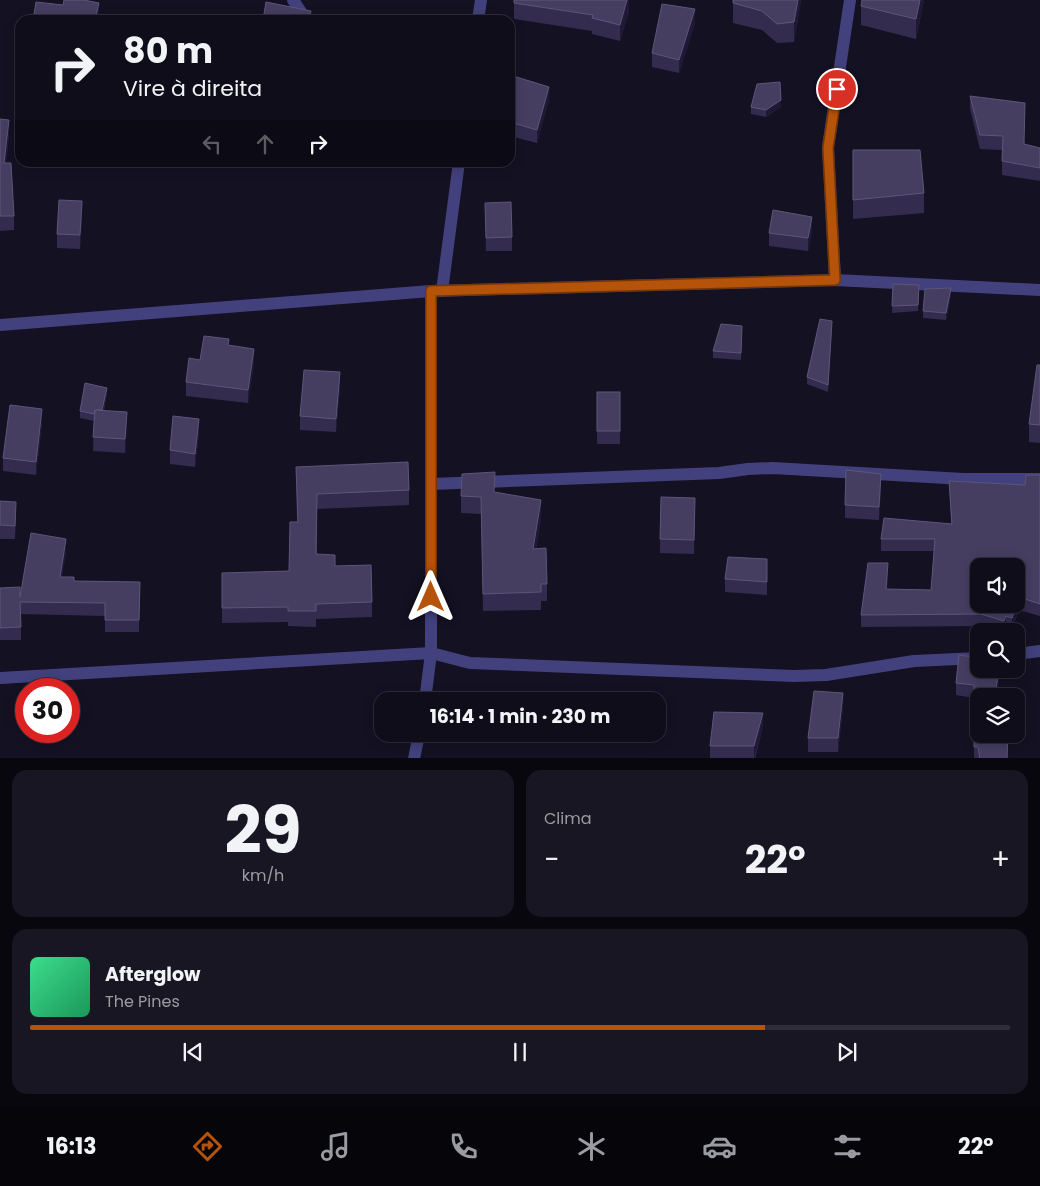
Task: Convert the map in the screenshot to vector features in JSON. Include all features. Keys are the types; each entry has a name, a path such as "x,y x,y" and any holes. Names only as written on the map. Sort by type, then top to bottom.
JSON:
{"street":[{"path":"293,0 300,12"},
{"path":"479,15 481,0"},
{"path":"835,280 828,148 850,0"},
{"path":"426,692 431,653 431,484 436,291 458,167"},
{"path":"0,326 436,291 835,280 1040,290"},
{"path":"431,484 719,473 773,468 963,479 1040,479"},
{"path":"1025,653 1040,651"},
{"path":"0,678 431,653 470,663 794,676 826,675 914,661 970,658"},
{"path":"414,758 417,742"}],"building":[{"path":"64,0 84,0 99,3 96,15 34,15 36,2 63,5"},
{"path":"514,0 627,0 620,25 592,18 593,15 514,3"},
{"path":"733,0 798,0 794,22 777,24 762,11 733,3"},
{"path":"862,0 920,0 916,19 861,6"},
{"path":"266,2 311,11 310,15 264,15"},
{"path":"662,4 695,9 679,60 652,53"},
{"path":"515,77 549,87 537,130 515,123"},
{"path":"780,82 781,100 766,110 751,107 757,84"},
{"path":"970,96 1025,103 1024,144 1040,148 1040,168 1002,161 1003,136 980,135"},
{"path":"0,119 9,120 4,163 11,163 14,216 0,216"},
{"path":"853,150 920,150 924,193 853,200"},
{"path":"59,200 82,201 80,235 57,234"},
{"path":"511,202 512,237 486,238 485,203"},
{"path":"773,210 812,217 808,238 769,233"},
{"path":"893,284 919,285 918,305 892,306"},
{"path":"951,288 946,313 923,311 925,289"},
{"path":"820,319 832,321 828,385 807,377"},
{"path":"721,324 742,326 741,353 713,351"},
{"path":"204,336 229,339 228,345 254,349 248,390 186,382 189,358 200,360"},
{"path":"1037,365 1040,365 1040,425 1029,424"},
{"path":"304,370 340,372 336,419 300,416"},
{"path":"85,383 107,388 102,410 95,410 94,414 80,411"},
{"path":"597,392 620,392 620,431 597,431"},
{"path":"10,405 42,409 36,462 3,458"},
{"path":"95,410 127,412 125,439 93,437"},
{"path":"173,416 199,419 195,454 170,450"},
{"path":"408,462 409,490 317,494 316,554 335,555 335,566 371,565 372,602 316,604 316,611 288,611 288,607 222,608 222,573 289,571 290,522 298,522 296,467"},
{"path":"846,470 881,474 879,507 845,505"},
{"path":"495,472 494,492 541,500 533,549 546,548 547,584 541,584 541,592 483,594 481,497 461,496 462,474"},
{"path":"1026,475 1040,475 1040,604 1025,599 1025,558 970,558 970,613 1014,613 1012,618 1006,616 1004,621 981,614 861,615 868,563 888,563 886,589 931,590 935,539 881,539 884,518 952,524 949,481 1025,485"},
{"path":"661,497 695,498 694,540 660,539"},
{"path":"0,501 16,502 15,526 0,525"},
{"path":"31,533 66,539 60,577 74,577 74,581 140,582 139,620 105,620 105,603 20,602 21,627 0,628 0,588 20,587 20,597"},
{"path":"728,557 767,559 767,582 725,579"},
{"path":"959,655 970,657 970,678 998,678 996,688 974,688 974,685 956,683"},
{"path":"814,691 843,693 838,738 808,738"},
{"path":"714,712 763,713 754,746 710,746"},
{"path":"974,743 1008,743 1007,758 980,758 978,747 974,747"}],"route":[{"path":"431,597 431,291 835,280 828,148 837,89"}]}
